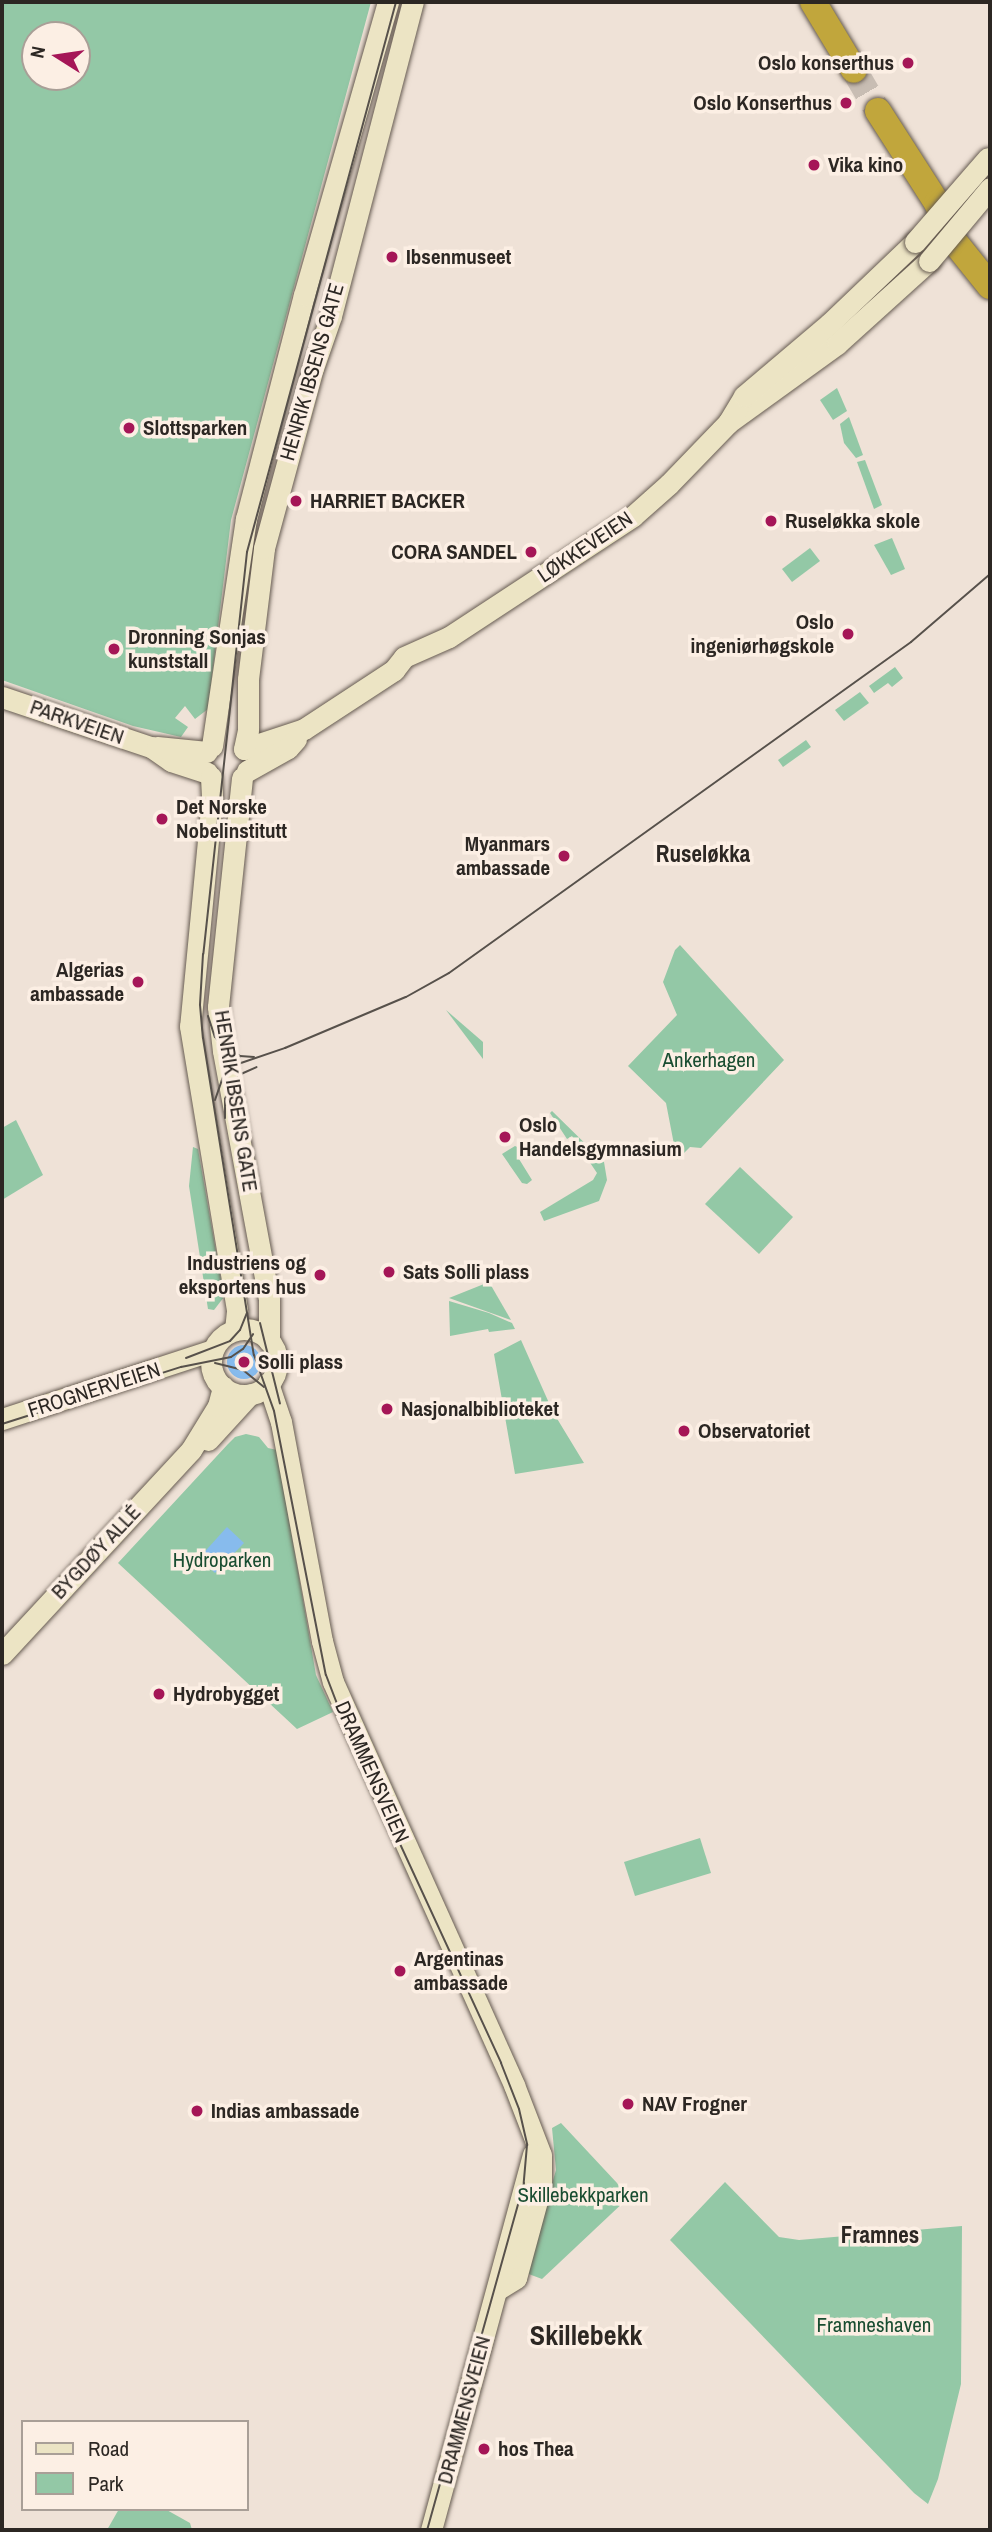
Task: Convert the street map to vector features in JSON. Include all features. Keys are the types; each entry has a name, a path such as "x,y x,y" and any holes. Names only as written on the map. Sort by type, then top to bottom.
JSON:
{"highway":[{"path":"813,2 854,70"},
{"path":"878,110 937,203 961,222 970,236 986,279"}],"main road":[{"name":"HENRIK IBSENS GATE","path":"235,1330 236,1302 190,1026 212,799 209,762 246,519 304,295 388,2"},
{"name":"HENRIK IBSENS GATE","path":"244,749 248,730 249,671 266,541 331,316 413,2"},
{"name":"LØKKEVEIEN","path":"244,749 304,729 394,670 411,667 426,649 449,637 633,516 669,484 728,423 744,396 829,324 915,242 990,160"},
{"name":"LØKKEVEIEN","path":"728,423 754,407 837,344 929,261 990,188"},
{"name":"PARKVEIEN","path":"2,696 151,747 209,762"},
{"name":"LØKKEVEIEN","path":"244,774 288,748 304,729"},
{"path":"229,740 244,749 249,762 244,774 228,784 209,762 229,740"},
{"name":"HENRIK IBSENS GATE","path":"244,774 219,1007 223,1051 237,1111 269,1298 269,1341"},
{"path":"235,1330 252,1330 269,1341 276,1360 259,1389 236,1394 223,1387 215,1377 212,1357 220,1339 235,1330"},
{"name":"FROGNERVEIEN","path":"2,1419 185,1362 212,1357"},
{"name":"BYGDØY ALLÉ","path":"2,1654 191,1450 218,1406 223,1387"},
{"name":"BYGDØY ALLÉ","path":"191,1450 206,1442 259,1389"},
{"name":"DRAMMENSVEIEN","path":"259,1389 281,1422 322,1641 333,1682 514,2085 534,2142 531,2164 431,2530"}],"green space":[{"name":"Slottsparken","path":"2,2 371,2 231,520 208,709 195,719 185,706 175,718 188,727 181,737 133,726 2,680"},
{"path":"837,388 847,411 833,420 820,400"},
{"path":"849,417 863,455 856,458 844,443 840,424"},
{"path":"865,460 882,505 874,509 857,462"},
{"path":"892,538 905,569 891,575 874,545"},
{"path":"810,548 820,561 792,582 782,569"},
{"path":"895,667 903,678 892,687 888,683 874,693 869,686"},
{"path":"860,692 869,703 844,721 835,710"},
{"path":"806,740 811,747 783,767 778,760"},
{"name":"Ankerhagen","path":"680,945 784,1060 701,1148 690,1147 677,1160 666,1103 628,1066 677,1015 663,982 675,950"},
{"path":"446,1010 483,1042 483,1059"},
{"path":"552,1111 604,1162 607,1180 599,1201 544,1221 540,1212 593,1180 597,1173 572,1136 567,1139 550,1113"},
{"path":"16,1120 43,1175 2,1200 2,1128"},
{"path":"515,1146 524,1150 519,1159 532,1180 527,1184 522,1183 502,1154"},
{"path":"193,1147 198,1149 224,1297 214,1310 208,1309 189,1186"},
{"path":"740,1167 793,1217 759,1254 705,1204"},
{"path":"489,1282 511,1320 449,1298"},
{"path":"449,1301 489,1313 512,1323 515,1329 489,1332 488,1329 450,1336"},
{"path":"521,1340 553,1412 584,1463 515,1474 494,1354"},
{"name":"Hydroparken","path":"246,1434 259,1437 268,1448 277,1450 316,1675 333,1712 297,1729 118,1563 228,1444 235,1437"},
{"path":"700,1838 711,1873 635,1896 624,1862"},
{"name":"Skillebekkparken","path":"561,2123 617,2183 627,2199 542,2279 526,2273 556,2170 552,2128"},
{"name":"Framneshaven","path":"725,2182 779,2237 799,2240 962,2226 961,2384 938,2479 928,2504 914,2493 670,2240"},
{"path":"118,2511 169,2511 190,2523 192,2530 107,2530"}],"water":[{"path":"244,1345 256,1350 261,1362 256,1374 244,1379 232,1374 227,1362 232,1350"},
{"path":"227,1527 244,1543 215,1573 199,1558"}],"tunnel":[{"path":"854,70 878,111"}],"tram line":[{"path":"396,2 247,552 203,954 200,1005 254,1355 274,1411 326,1675 346,1727 501,2063 519,2109 527,2145 524,2183 427,2530"},
{"path":"215,1100 223,1077 238,1064 285,1048 406,997 449,973 911,642 990,574"},
{"path":"208,1016 215,1037 222,1046 240,1056 254,1057"},
{"path":"225,1118 225,1099 231,1085 241,1074 257,1067"},
{"path":"186,1358 230,1341 240,1330 247,1313"},
{"path":"260,1323 280,1404"},
{"path":"2,1424 181,1367 231,1357 243,1349 253,1334"},
{"path":"215,1363 243,1370 264,1387"}],"place":[{"name":"Oslo konserthus","path":"908,63"},
{"name":"Oslo Konserthus","path":"846,103"},
{"name":"Vika kino","path":"814,165"},
{"name":"Ibsenmuseet","path":"392,257"},
{"name":"Slottsparken","path":"129,428"},
{"name":"HARRIET BACKER","path":"296,501"},
{"name":"Ruseløkka skole","path":"771,521"},
{"name":"CORA SANDEL","path":"531,552"},
{"name":"Oslo ingeniørhøgskole","path":"848,634"},
{"name":"Dronning Sonjas kunststall","path":"114,649"},
{"name":"Det Norske Nobelinstitutt","path":"162,819"},
{"name":"Myanmars ambassade","path":"564,856"},
{"name":"Algerias ambassade","path":"138,982"},
{"name":"Oslo Handelsgymnasium","path":"505,1137"},
{"name":"Sats Solli plass","path":"389,1272"},
{"name":"Industriens og eksportens hus","path":"320,1275"},
{"name":"Solli plass","path":"244,1362"},
{"name":"Nasjonalbiblioteket","path":"387,1409"},
{"name":"Observatoriet","path":"684,1431"},
{"name":"Hydrobygget","path":"159,1694"},
{"name":"Argentinas ambassade","path":"400,1971"},
{"name":"NAV Frogner","path":"628,2104"},
{"name":"Indias ambassade","path":"197,2111"},
{"name":"hos Thea","path":"484,2449"}],"district":[{"name":"Ruseløkka","path":"703,854"},
{"name":"Framnes","path":"880,2235"},
{"name":"Skillebekk","path":"586,2335"}]}
